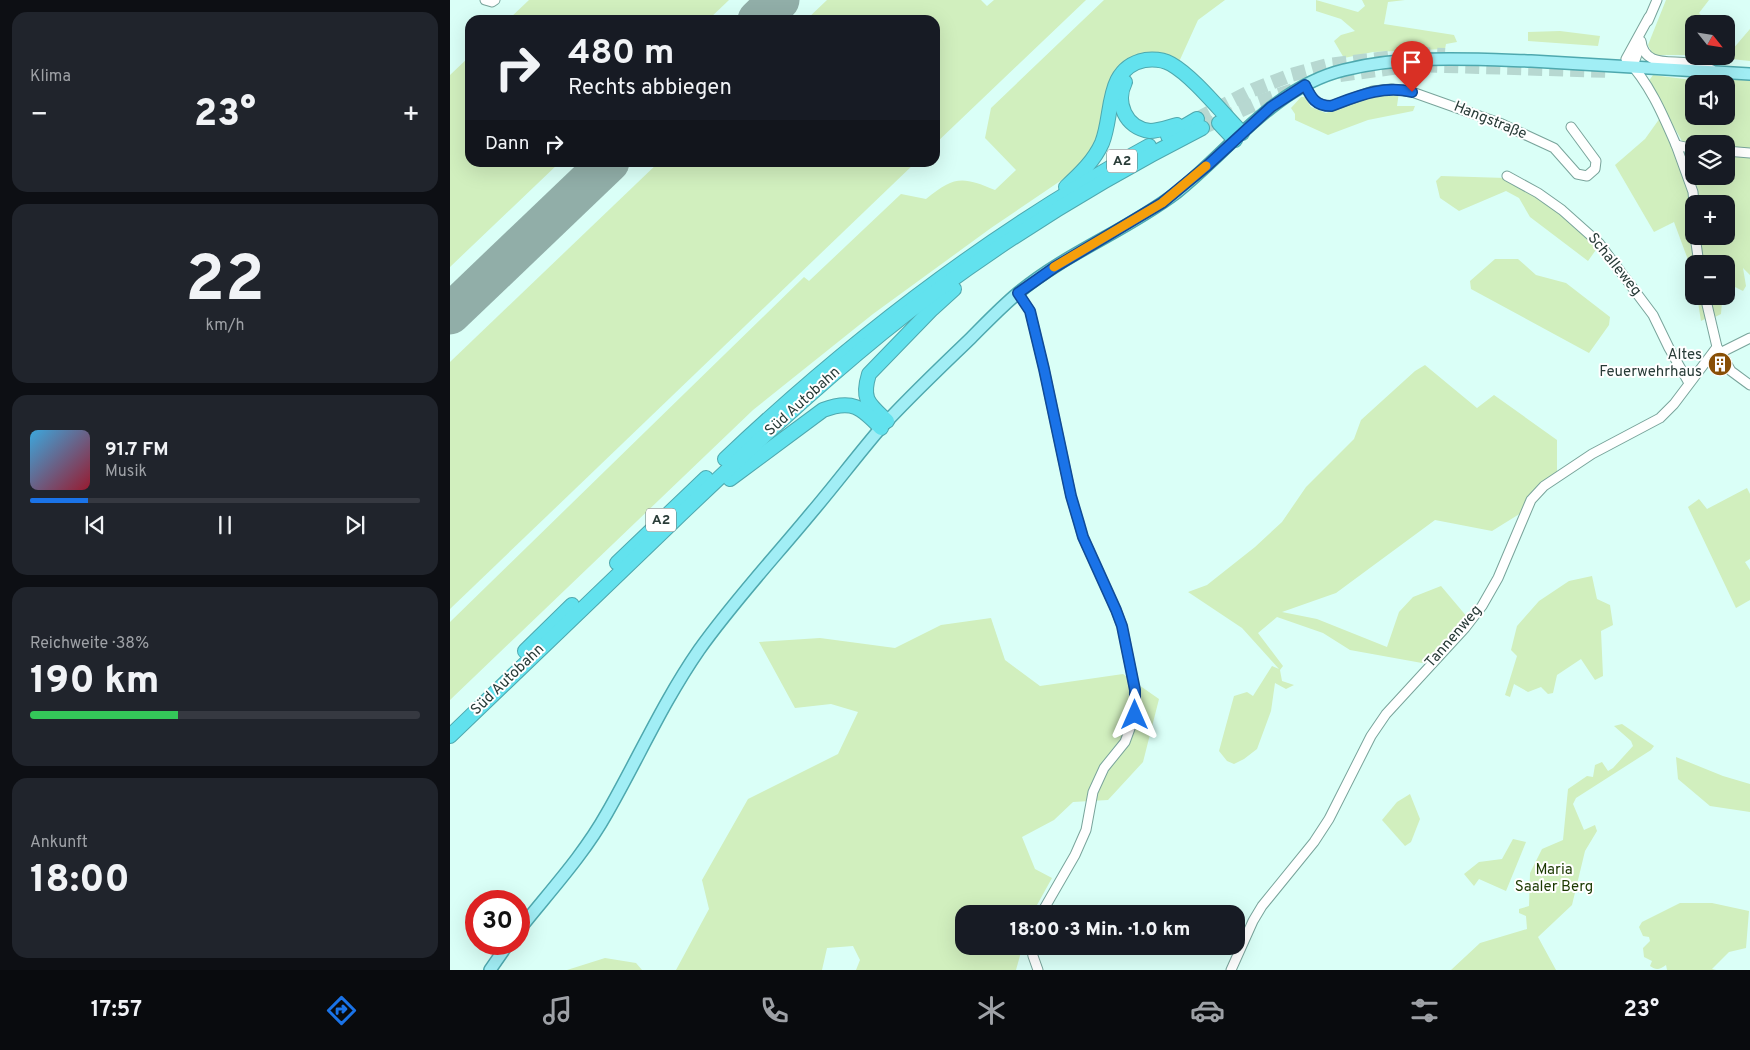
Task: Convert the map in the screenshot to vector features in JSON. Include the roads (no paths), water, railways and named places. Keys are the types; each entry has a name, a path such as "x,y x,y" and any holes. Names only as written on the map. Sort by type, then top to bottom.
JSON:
{"highway":[{"path":"1047,204 1086,169 1094,157 1102,142 1106,128 1114,86 1124,70 1140,61 1152,59 1162,60 1171,64 1190,80 1238,137"},
{"path":"1200,123 1150,131 1137,127 1124,113 1120,102 1121,90 1131,75 1139,69 1161,68 1186,85 1238,137"},
{"name":"Süd Autobahn","path":"450,722 796,393 878,324 986,244 1047,204 1200,123"},
{"name":"Süd Autobahn","path":"450,736 772,428 890,327 982,260 1095,187 1200,123"},
{"path":"885,425 867,399 865,388 869,374 982,260"},
{"path":"680,516 823,410 836,405 849,404 885,425"}],"main road":[{"path":"530,916 578,857 605,817 673,690 699,650 729,611 885,425 950,358 1018,293 1055,267 1162,203 1177,192 1271,107 1305,85 1342,70 1384,63 1426,60 1467,58 1750,74"},
{"path":"490,970 500,955"}],"street":[{"path":"485,0 492,2 495,0"},
{"path":"1633,66 1656,0"},
{"path":"1649,17 1626,59 1633,66 1658,105 1676,145 1692,195"},
{"path":"1641,41 1645,54 1653,60 1690,63 1717,72"},
{"name":"Hangstraße","path":"1305,85 1313,100 1324,106 1331,106 1373,91 1391,89 1402,89 1429,97 1502,124 1554,148 1577,174 1587,176 1595,169 1596,161 1571,127"},
{"path":"1676,145 1685,147"},
{"path":"1735,152 1750,153"},
{"name":"Schalleweg","path":"1507,176 1538,193 1562,210 1599,243 1653,315 1689,383"},
{"path":"1018,293 1030,311 1071,496 1083,537 1122,626 1135,690 1135,715 1125,742 1104,768 1093,792 1086,830 1045,905"},
{"path":"1707,305 1719,350 1731,371 1750,385"},
{"name":"Tannenweg","path":"1231,970 1253,921 1262,906 1314,842 1329,819 1370,736 1386,714 1465,628 1482,606 1498,578 1531,500 1544,486 1592,454 1660,418 1719,350 1750,338"},
{"path":"1033,955 1038,970"}],"tunnel":[{"path":"1197,119 1253,90 1291,75 1328,65 1419,54 1445,55"},
{"path":"1340,75 1415,65 1611,71"},
{"path":"1202,128 1259,102 1296,89"}],"place":[{"name":"Altes Feuerwehrhaus","path":"1720,364"}],"park label":[{"name":"Maria Saaler Berg","path":"1554,878"}]}
